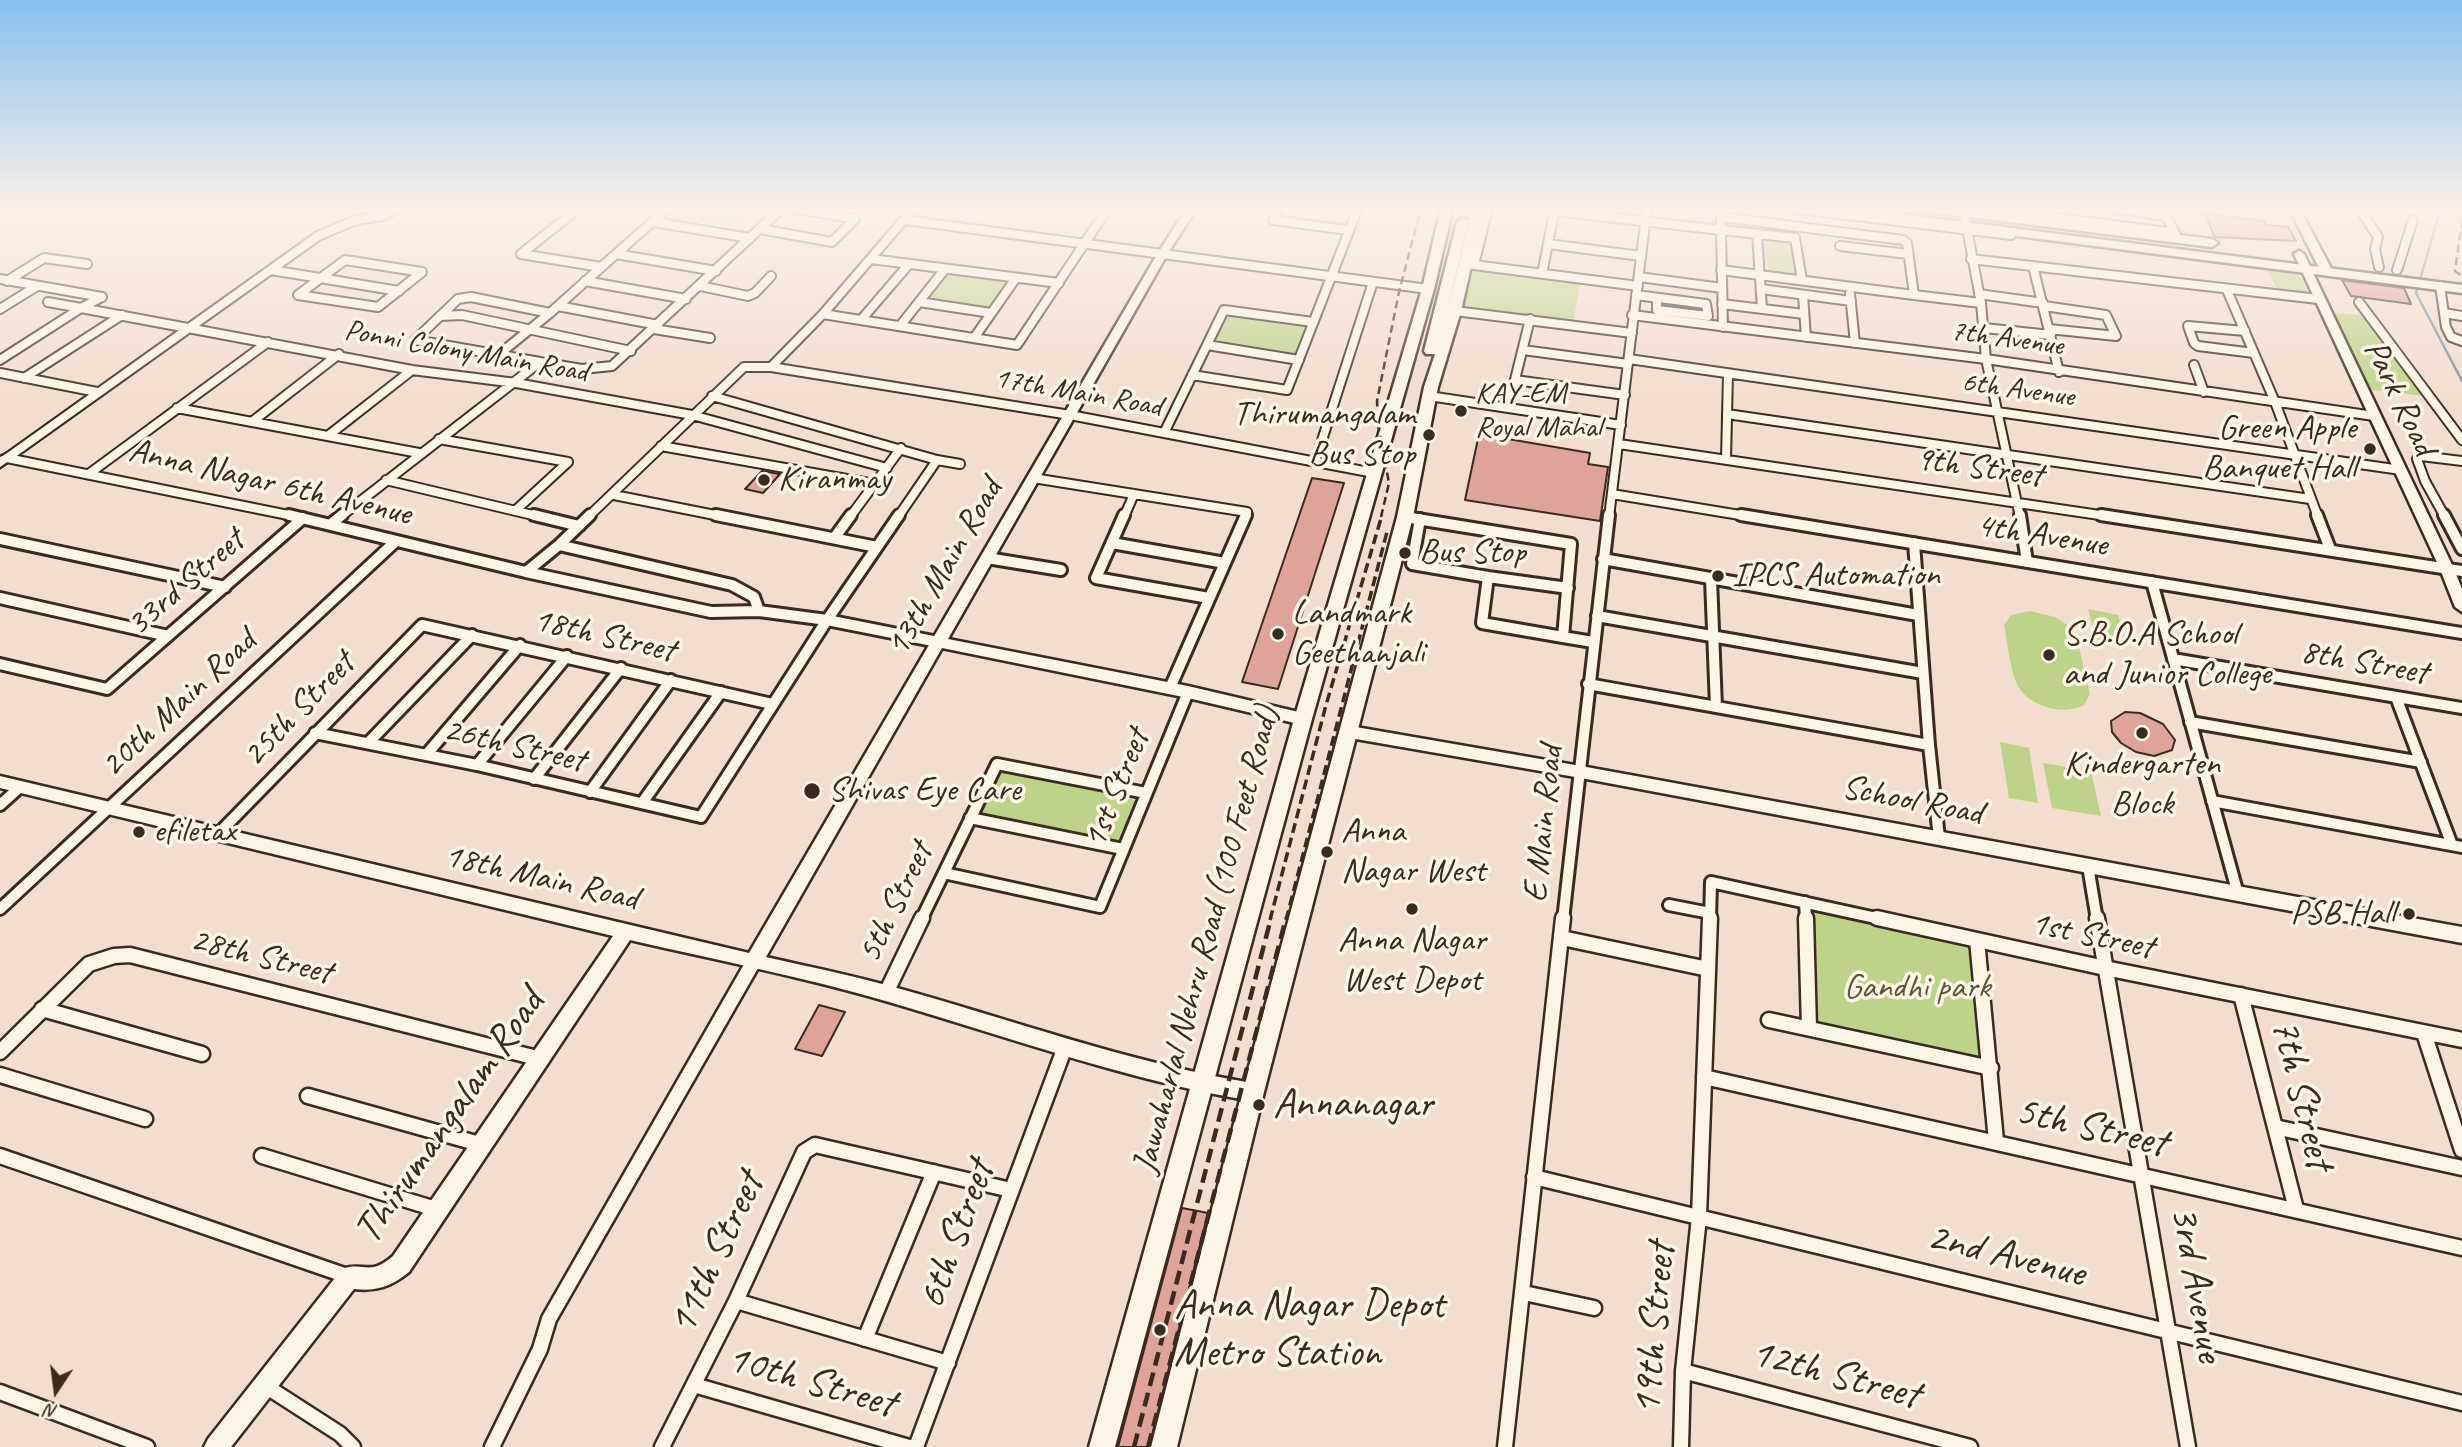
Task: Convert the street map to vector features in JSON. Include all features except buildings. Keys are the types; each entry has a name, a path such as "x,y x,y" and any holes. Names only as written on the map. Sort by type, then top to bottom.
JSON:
{"main road":[{"name":"Jawaharlal Nehru Road (100 Feet Road)","path":"1102,1447 1303,719 1431,276"},
{"path":"1400,384 1412,372 1453,276"},
{"path":"1430,392 1425,377 1454,276"},
{"path":"1164,1447 1253,1092 1350,732 1413,518 1430,392 1455,311 1457,276"},
{"path":"2411,276 2462,289"},
{"path":"2437,282 2462,281"}],"street":[{"path":"2,459 263,276"},
{"path":"305,276 399,291"},
{"path":"323,276 298,295 378,307 418,276"},
{"path":"497,356 531,330 591,276"},
{"path":"550,313 471,297 458,299 415,340 582,369 606,368 631,351 711,276"},
{"path":"700,286 748,296 755,293 771,276"},
{"path":"771,367 858,276"},
{"path":"861,320 899,276"},
{"path":"900,326 939,276"},
{"path":"996,276 1059,283"},
{"path":"824,314 1017,345 1064,276"},
{"name":"13th Main Road","path":"754,961 1150,276"},
{"path":"1328,276 1428,289"},
{"path":"1192,375 1287,390 1331,276"},
{"path":"1554,276 1638,286 1722,288"},
{"name":"E Main Road","path":"1504,1447 1524,1293 1534,1177 1581,772 1588,684 1625,395 1632,315 1639,276"},
{"path":"1721,276 1723,327"},
{"path":"1761,276 1762,309"},
{"path":"1771,276 1914,295 2044,304 2106,315 2116,336 1984,328"},
{"path":"1801,276 1802,280"},
{"path":"1911,276 1914,295"},
{"path":"1975,276 1984,328 1986,359 2018,502 2027,562"},
{"path":"2036,276 2059,372"},
{"path":"2110,276 2318,299"},
{"name":"Park Road","path":"2308,276 2401,470 2462,607"},
{"path":"974,338 1016,278"},
{"path":"0,360 102,297 4,280"},
{"path":"585,281 688,297"},
{"path":"1315,462 1373,282"},
{"path":"2437,282 2451,337 2462,341"},
{"path":"0,309 37,286"},
{"path":"1638,286 1657,298 1707,305 1708,316 1697,320 1657,310 1657,298"},
{"path":"1850,286 1855,343"},
{"path":"1761,289 1851,301"},
{"path":"2227,290 2275,402 2330,549"},
{"path":"1803,295 1806,337"},
{"name":"Ponni Colony Main Road","path":"48,302 339,354 412,370 516,383 692,415 887,468"},
{"path":"919,302 991,313"},
{"path":"2359,302 2462,440"},
{"path":"1722,304 1804,314"},
{"path":"558,306 710,338"},
{"path":"1164,433 1224,310 1313,322"},
{"path":"1455,311 1632,333"},
{"path":"2444,313 2462,316"},
{"path":"24,378 122,315"},
{"path":"440,316 463,315 631,351"},
{"name":"7th Avenue","path":"1632,315 1697,320 1723,327 1986,359 2059,372 2374,416"},
{"path":"1508,408 1530,319"},
{"path":"2245,331 2188,326 2194,343 2198,346 2254,353"},
{"path":"90,473 268,342"},
{"path":"1207,345 1299,360"},
{"name":"6th Avenue","path":"1523,350 1728,374 2401,470"},
{"path":"253,421 339,354"},
{"path":"331,524 419,453 516,383 540,362"},
{"path":"2193,365 2203,392"},
{"name":"17th Main Road","path":"559,545 614,495 692,415 744,367 771,367 1070,415 1374,473"},
{"path":"328,435 412,370"},
{"path":"0,373 97,392"},
{"path":"1726,459 1728,374"},
{"path":"1515,380 1625,395"},
{"path":"1430,392 1508,408 1621,425"},
{"path":"712,396 937,460 960,464"},
{"path":"177,408 419,453"},
{"path":"1727,414 2311,499"},
{"path":"439,439 568,462 516,510"},
{"name":"9th Street","path":"1619,444 2462,571"},
{"path":"661,446 875,484"},
{"path":"835,537 901,448"},
{"path":"2462,461 2421,456 2417,459 2425,481 2462,549"},
{"name":"Anna Nagar 6th Avenue","path":"2,459 90,473 303,517 526,572 711,612 759,611 827,620 1170,688 1303,719"},
{"path":"772,704 937,460"},
{"path":"1033,478 1247,512 1170,688"},
{"path":"386,480 579,526"},
{"path":"1134,494 1096,578 1209,598"},
{"name":"4th Avenue","path":"1612,494 2462,633"},
{"path":"614,495 877,547"},
{"name":"33rd Street","path":"0,664 107,690 303,517"},
{"path":"1563,637 1568,589 1572,544 1413,518 1412,564 1568,589"},
{"path":"0,539 225,587"},
{"name":"20th Main Road","path":"0,908 396,541"},
{"path":"1112,543 1226,563"},
{"path":"1914,543 1929,745 1939,838"},
{"path":"526,572 559,545 732,585 754,596 759,611"},
{"path":"987,558 1061,570"},
{"path":"1603,559 1918,615"},
{"path":"1488,577 1482,623 1593,642"},
{"path":"1711,579 1716,707"},
{"path":"2152,582 2238,894"},
{"path":"0,598 168,636"},
{"path":"1597,616 1923,673"},
{"name":"18th Street","path":"422,625 772,704"},
{"name":"25th Street","path":"218,834 422,625"},
{"path":"368,743 472,635"},
{"path":"426,755 520,645"},
{"path":"477,765 567,656"},
{"name":"8th Street","path":"2173,659 2462,708"},
{"path":"534,779 621,668"},
{"path":"590,792 671,680"},
{"path":"1588,684 1929,745"},
{"path":"642,803 721,692"},
{"name":"1st Street","path":"944,873 1100,907 1188,692"},
{"path":"2396,697 2457,846"},
{"name":"26th Street","path":"315,733 477,765 701,817 772,704"},
{"path":"2190,722 2421,762"},
{"name":"School Road","path":"1350,732 1581,772 2462,935"},
{"name":"5th Street","path":"886,993 997,764 1146,793"},
{"name":"18th Main Road","path":"0,782 886,993 1065,1047 1203,1084 1253,1092"},
{"path":"0,805 20,787"},
{"path":"2212,801 2457,846"},
{"path":"970,818 1123,849"},
{"name":"3rd Avenue","path":"2088,866 2188,1447"},
{"name":"1st Street","path":"1710,913 1711,882 2105,968 2462,1041"},
{"path":"1805,902 1809,1028"},
{"path":"1669,905 1710,913 1704,1077"},
{"name":"Thirumangalam Road","path":"216,1447 350,1277 372,1282 393,1271 439,1210 626,931"},
{"path":"1562,938 1708,969"},
{"path":"1977,940 1996,1141"},
{"name":"28th Street","path":"0,1052 89,964 106,958 130,955 541,1059"},
{"path":"492,1447 540,1349 549,1319 754,961"},
{"name":"7th Street","path":"2241,995 2296,1209"},
{"path":"42,1009 202,1054"},
{"path":"1769,1020 1991,1068"},
{"path":"2424,1033 2462,1150"},
{"name":"6th Street","path":"916,1447 1065,1047"},
{"path":"0,1075 145,1119"},
{"name":"5th Street","path":"1704,1077 2141,1173 2462,1248"},
{"name":"19th Street","path":"1681,1447 1683,1371 1699,1217 1704,1077"},
{"path":"308,1097 483,1145"},
{"path":"2275,1127 2462,1168"},
{"name":"11th Street","path":"662,1447 736,1301 804,1152 815,1145 934,1172"},
{"path":"0,1156 350,1277"},
{"path":"262,1156 439,1210"},
{"path":"865,1339 934,1172 1011,1190"},
{"name":"2nd Avenue","path":"1534,1177 2462,1403"},
{"path":"1524,1293 1594,1308"},
{"path":"736,1301 948,1363"},
{"name":"12th Street","path":"1683,1371 1970,1447"},
{"path":"263,1385 340,1434 353,1447"},
{"name":"10th Street","path":"694,1385 909,1447"},
{"path":"0,1392 147,1447"}],"green space":[{"path":"940,276 1016,278 991,313 919,302"},
{"path":"1468,276 1525,276 1580,283 1573,323 1461,309"},
{"path":"2270,276 2299,276 2310,295 2279,292"},
{"path":"1224,310 1313,322 1299,360 1207,345"},
{"path":"2329,313 2364,315 2425,396 2364,389"},
{"path":"2088,609 2118,615 2126,645 2096,640"},
{"path":"2030,611 2055,617 2070,627 2076,635 2090,694 2084,705 2066,710 2037,704 2022,692 2017,684 2010,663 2004,625 2011,615"},
{"path":"2000,742 2029,748 2038,803 2009,798"},
{"path":"2043,763 2091,771 2101,816 2052,808"},
{"path":"1006,766 1142,802 1123,849 970,818"},
{"name":"Gandhi park","path":"1814,908 1973,944 1985,1060 1816,1021"}],"waterway":[{"path":"2421,276 2416,293 2462,381"}],"railway":[{"path":"1381,517 1389,483 1378,425 1377,401 1403,276"},
{"path":"1270,920 1326,705 1382,515"},
{"path":"1286,920 1388,528"},
{"path":"1134,1447 1271,918"},
{"path":"1148,1447 1286,918"}],"place":[{"name":"KAY-EM Royal Mahal","path":"1461,411"},
{"name":"Thirumangalam Bus Stop","path":"1429,435"},
{"name":"Green Apple Banquet Hall","path":"2370,449"},
{"name":"Kiranmay","path":"764,480"},
{"name":"Bus Stop","path":"1405,553"},
{"name":"IPCS Automation","path":"1718,576"},
{"name":"Landmark Geethanjali","path":"1278,634"},
{"name":"S.B.O.A School and Junior College","path":"2049,655"},
{"name":"Kindergarten Block","path":"2142,733"},
{"name":"Shivas Eye Care","path":"812,791"},
{"name":"efiletax","path":"139,832"},
{"name":"Anna Nagar West","path":"1327,852"},
{"name":"Anna Nagar West Depot","path":"1412,909"},
{"name":"PSB Hall","path":"2409,914"},
{"name":"Annanagar","path":"1259,1105"},
{"name":"Anna Nagar Depot Metro Station","path":"1160,1330"}]}
